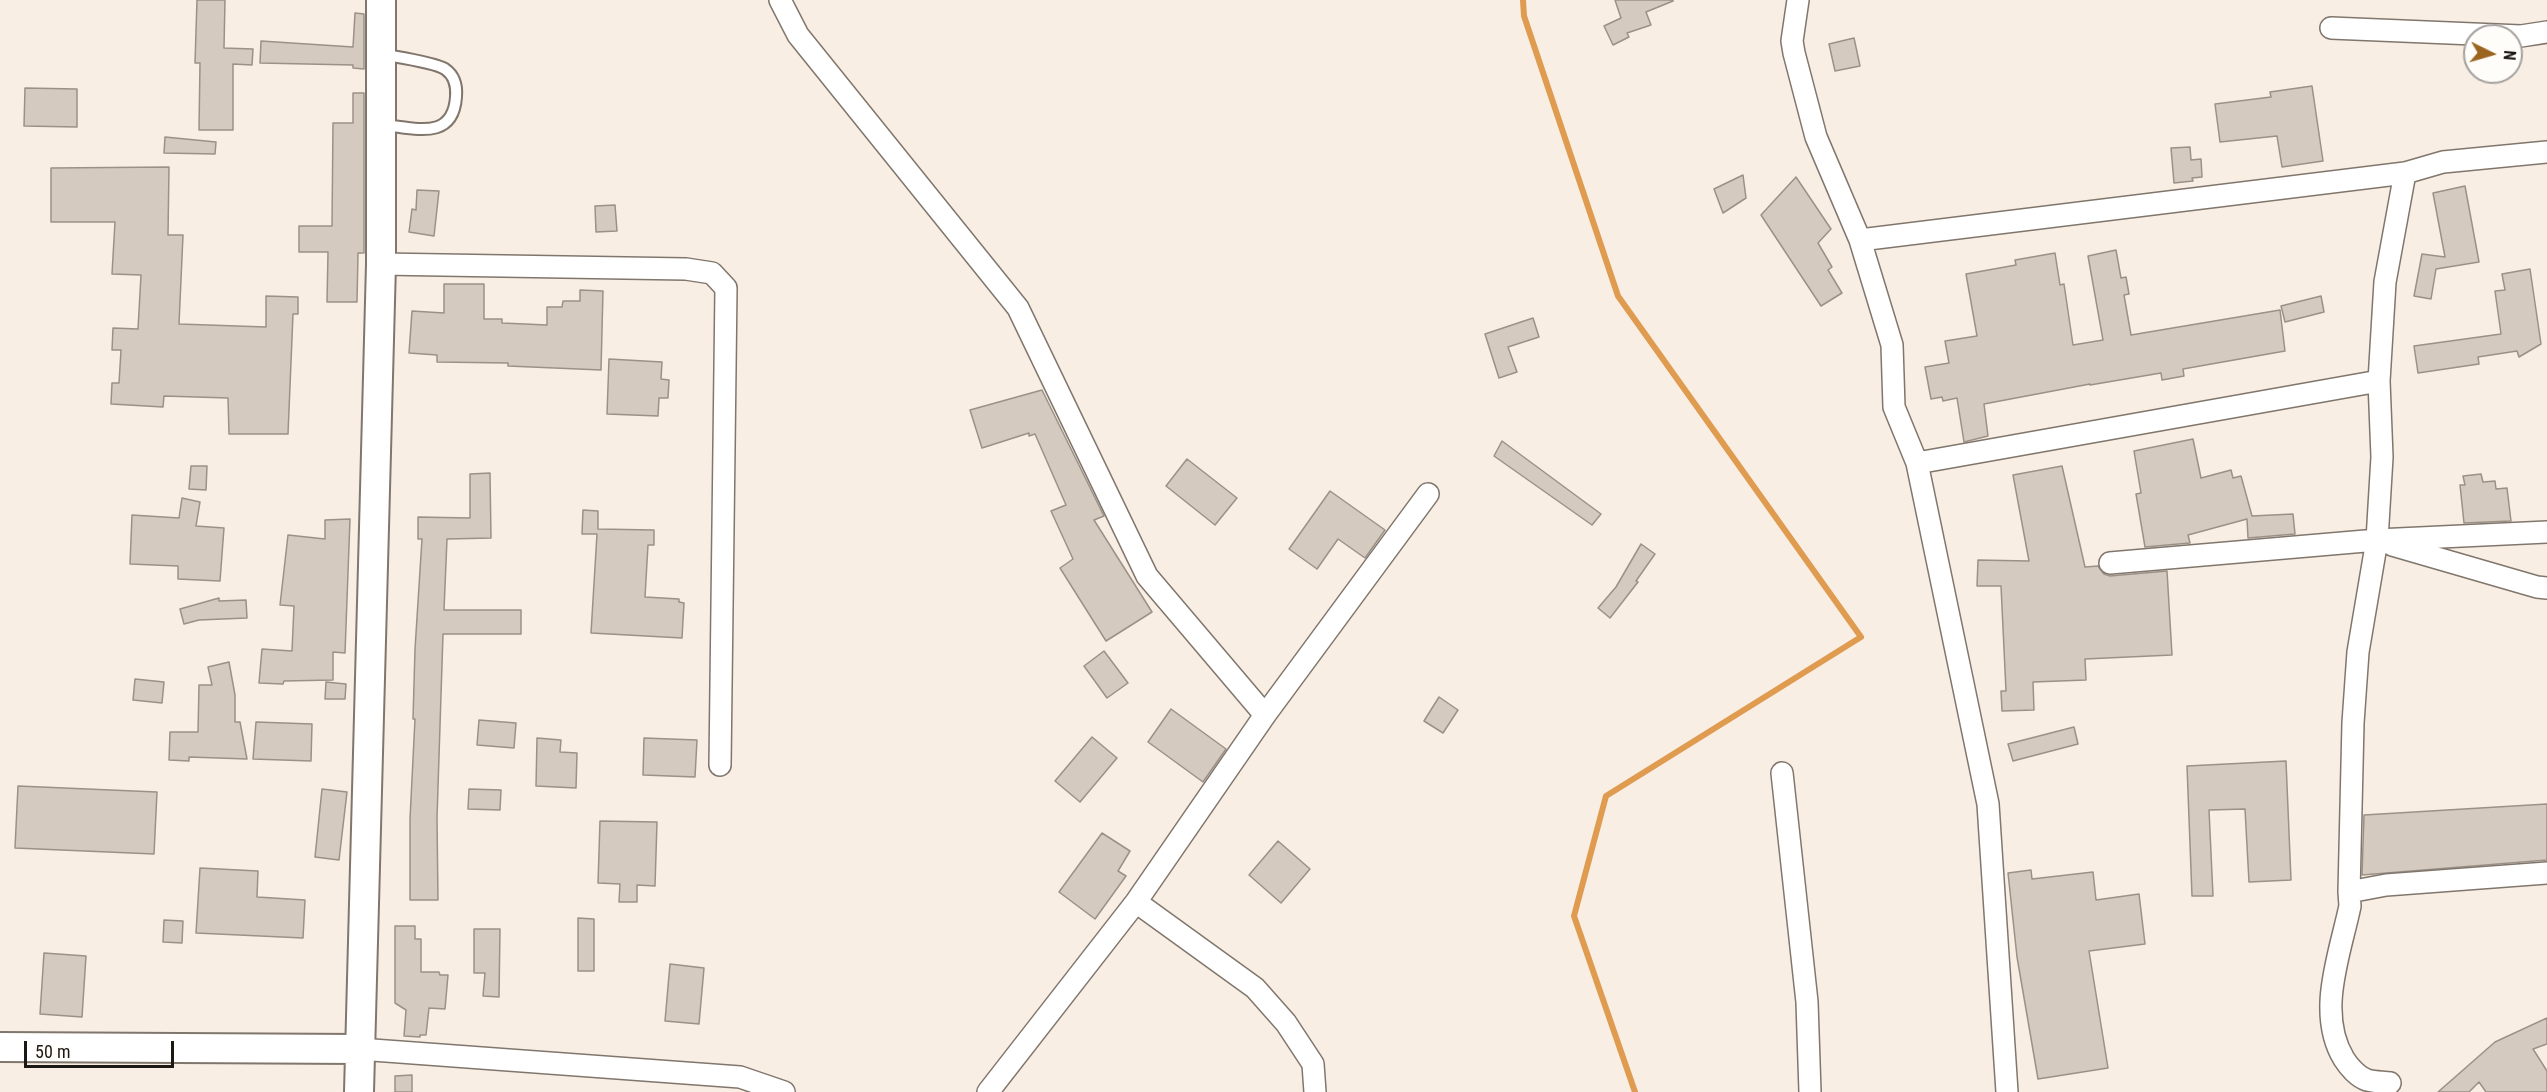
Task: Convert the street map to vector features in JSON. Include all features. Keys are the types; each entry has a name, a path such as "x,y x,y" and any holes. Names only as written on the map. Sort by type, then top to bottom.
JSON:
{"main road":[{"path":"358,1092 381,264 381,0"},
{"path":"0,1047 359,1049"}],"street":[{"path":"780,0 798,35 1018,308 1148,576 1265,715"},
{"path":"1798,0 1792,41 1816,136 1860,240 1892,345 1894,407 1917,463 1988,804 2007,1092"},
{"path":"2331,28 2521,36 2547,33"},
{"path":"1860,240 2405,173 2443,162 2547,152"},
{"path":"2390,1083 2366,1080 2349,1067 2335,1045 2331,1021 2331,998 2350,906 2353,723 2356,676 2377,540 2382,457 2379,381 2385,282 2405,173"},
{"path":"381,264 686,269 712,273 726,288 720,765"},
{"path":"1917,463 2379,381"},
{"path":"988,1092 1136,902 1265,715 1428,494"},
{"path":"2110,563 2377,540 2547,532"},
{"path":"2377,540 2536,587 2547,588"},
{"path":"1782,773 1807,1002 1810,1092"},
{"path":"2349,892 2386,885 2547,873"},
{"path":"1136,902 1255,988 1286,1023 1313,1064 1315,1092"},
{"path":"359,1049 740,1077 784,1092"}],"lane":[{"path":"381,54 443,67 451,74 456,85 454,112 450,121 441,127 416,128 381,125"}],"building":[{"path":"197,0 225,0 224,48 253,49 252,65 233,64 233,130 199,130 200,63 195,63"},
{"path":"1615,0 1673,1 1646,12 1651,25 1627,33 1629,37 1613,45 1604,26 1621,18"},
{"path":"355,13 364,14 364,69 353,68 353,65 260,63 261,41 353,47"},
{"path":"1854,38 1860,66 1835,71 1829,44"},
{"path":"2312,86 2323,161 2282,167 2277,136 2220,142 2215,104 2271,97 2270,92"},
{"path":"25,88 77,89 77,127 24,126"},
{"path":"353,93 364,93 364,253 358,253 357,302 327,302 328,252 299,252 299,226 332,226 333,123 353,123"},
{"path":"165,137 216,142 215,154 164,153"},
{"path":"2190,147 2191,160 2201,159 2202,177 2192,178 2193,181 2174,183 2171,148"},
{"path":"169,167 168,235 183,235 179,324 266,327 266,296 298,297 298,314 293,314 288,434 229,434 228,398 164,396 163,407 111,404 112,383 119,383 121,350 112,350 113,328 138,329 141,275 112,274 115,222 51,222 51,168"},
{"path":"1743,175 1746,198 1723,213 1714,189"},
{"path":"1796,177 1831,229 1818,243 1832,267 1828,270 1842,293 1821,306 1761,215"},
{"path":"2465,186 2479,262 2436,269 2431,299 2414,296 2422,254 2445,257 2433,193"},
{"path":"417,190 439,191 434,236 409,232 412,209 416,210"},
{"path":"615,205 617,231 596,232 595,206"},
{"path":"2116,250 2121,278 2126,277 2129,294 2124,295 2131,335 2280,310 2285,351 2183,369 2184,376 2162,380 2161,373 1984,404 1988,436 1964,442 1957,398 1943,401 1942,397 1931,399 1925,367 1949,363 1945,341 1977,336 1966,274 2016,265 2015,260 2055,253 2060,285 2064,284 2073,345 2103,340 2088,256"},
{"path":"2530,269 2541,344 2519,357 2517,351 2478,357 2479,364 2418,373 2414,346 2501,334 2495,291 2505,290 2502,274"},
{"path":"444,284 484,284 484,319 502,319 502,323 547,325 547,307 562,307 563,301 580,301 580,290 603,291 601,370 508,366 508,363 437,362 437,355 409,353 412,311 444,313"},
{"path":"2321,296 2324,312 2285,322 2281,306"},
{"path":"1533,318 1539,337 1508,347 1517,372 1499,378 1485,334"},
{"path":"609,359 662,362 661,379 669,380 668,398 659,398 658,416 607,414"},
{"path":"1042,390 1104,516 1094,520 1152,612 1106,641 1060,568 1073,559 1051,511 1066,505 1035,434 1029,436 1029,433 982,448 970,410"},
{"path":"2193,439 2201,478 2231,470 2233,478 2241,476 2252,516 2293,514 2295,534 2248,538 2247,519 2188,535 2190,543 2145,547 2136,494 2141,493 2134,451"},
{"path":"1502,441 1601,514 1592,525 1494,456"},
{"path":"1187,459 1237,498 1215,525 1166,486"},
{"path":"191,466 207,466 206,490 189,489"},
{"path":"2062,466 2085,567 2098,566 2104,574 2110,576 2167,571 2172,655 2085,659 2086,680 2033,682 2034,710 2002,711 2001,691 2006,691 2001,586 1977,586 1978,560 2029,561 2013,475"},
{"path":"490,473 491,538 447,539 444,610 521,610 521,634 443,634 437,818 438,900 410,900 415,649 422,539 418,539 418,517 470,518 470,474"},
{"path":"2481,474 2483,482 2495,481 2496,489 2507,488 2511,521 2464,523 2460,485 2465,485 2463,476"},
{"path":"1330,491 1385,530 1365,558 1338,539 1317,569 1289,549"},
{"path":"182,498 200,502 196,526 224,528 220,581 178,579 178,566 130,564 132,515 179,518"},
{"path":"583,510 598,511 598,529 654,530 654,545 648,545 645,597 679,599 679,602 684,603 682,638 591,633 597,534 582,534"},
{"path":"350,519 345,653 333,652 333,680 284,681 283,684 259,683 262,649 292,651 294,606 280,605 288,535 325,539 325,520"},
{"path":"1641,544 1655,554 1636,581 1638,582 1610,618 1598,608 1616,587"},
{"path":"219,598 219,601 246,600 247,618 199,620 184,624 180,609"},
{"path":"1104,651 1128,683 1107,698 1084,666"},
{"path":"229,662 235,695 235,722 240,722 247,759 189,757 189,761 169,760 170,732 198,732 199,685 212,685 208,667"},
{"path":"135,679 164,682 162,703 133,700"},
{"path":"326,682 346,684 345,699 325,699"},
{"path":"1439,697 1458,710 1443,733 1424,721"},
{"path":"1171,709 1226,749 1203,782 1148,742"},
{"path":"479,720 516,723 514,748 477,745"},
{"path":"256,722 312,724 311,761 253,759"},
{"path":"2074,727 2078,744 2013,761 2008,744"},
{"path":"1092,737 1117,758 1080,802 1055,781"},
{"path":"537,738 561,740 560,752 577,753 576,788 536,786"},
{"path":"644,738 697,740 695,777 643,775"},
{"path":"2286,761 2291,880 2249,882 2245,809 2209,810 2213,896 2192,896 2187,766"},
{"path":"18,786 157,792 154,854 15,848"},
{"path":"322,789 347,792 339,860 315,857"},
{"path":"469,789 501,790 500,810 468,809"},
{"path":"2547,804 2547,860 2362,875 2364,815"},
{"path":"600,821 657,822 655,886 637,885 637,902 619,902 620,884 598,883"},
{"path":"1102,833 1130,851 1118,871 1126,876 1095,919 1059,892"},
{"path":"1278,841 1310,869 1281,903 1249,875"},
{"path":"200,868 258,871 257,897 305,900 303,938 196,933"},
{"path":"2031,870 2032,879 2093,872 2096,900 2139,894 2145,944 2089,951 2108,1068 2038,1079 2017,957 2008,873"},
{"path":"578,918 594,919 594,971 578,971"},
{"path":"164,920 183,921 182,943 163,942"},
{"path":"395,926 415,926 415,939 421,939 421,972 439,972 440,975 448,975 445,1009 429,1008 426,1035 420,1035 420,1037 404,1036 406,1010 395,1003"},
{"path":"474,929 500,929 499,997 483,996 485,973 474,973"},
{"path":"44,953 86,956 82,1017 40,1014"},
{"path":"670,964 704,968 699,1024 665,1021"},
{"path":"2547,1018 2547,1044 2533,1049 2547,1071 2547,1092 2486,1092 2479,1082 2469,1092 2438,1092 2495,1042"},
{"path":"412,1075 412,1092 395,1092 395,1076"}],"waterway":[{"path":"1523,0 1524,16 1618,296 1861,637 1606,796 1574,916 1635,1092"}]}
